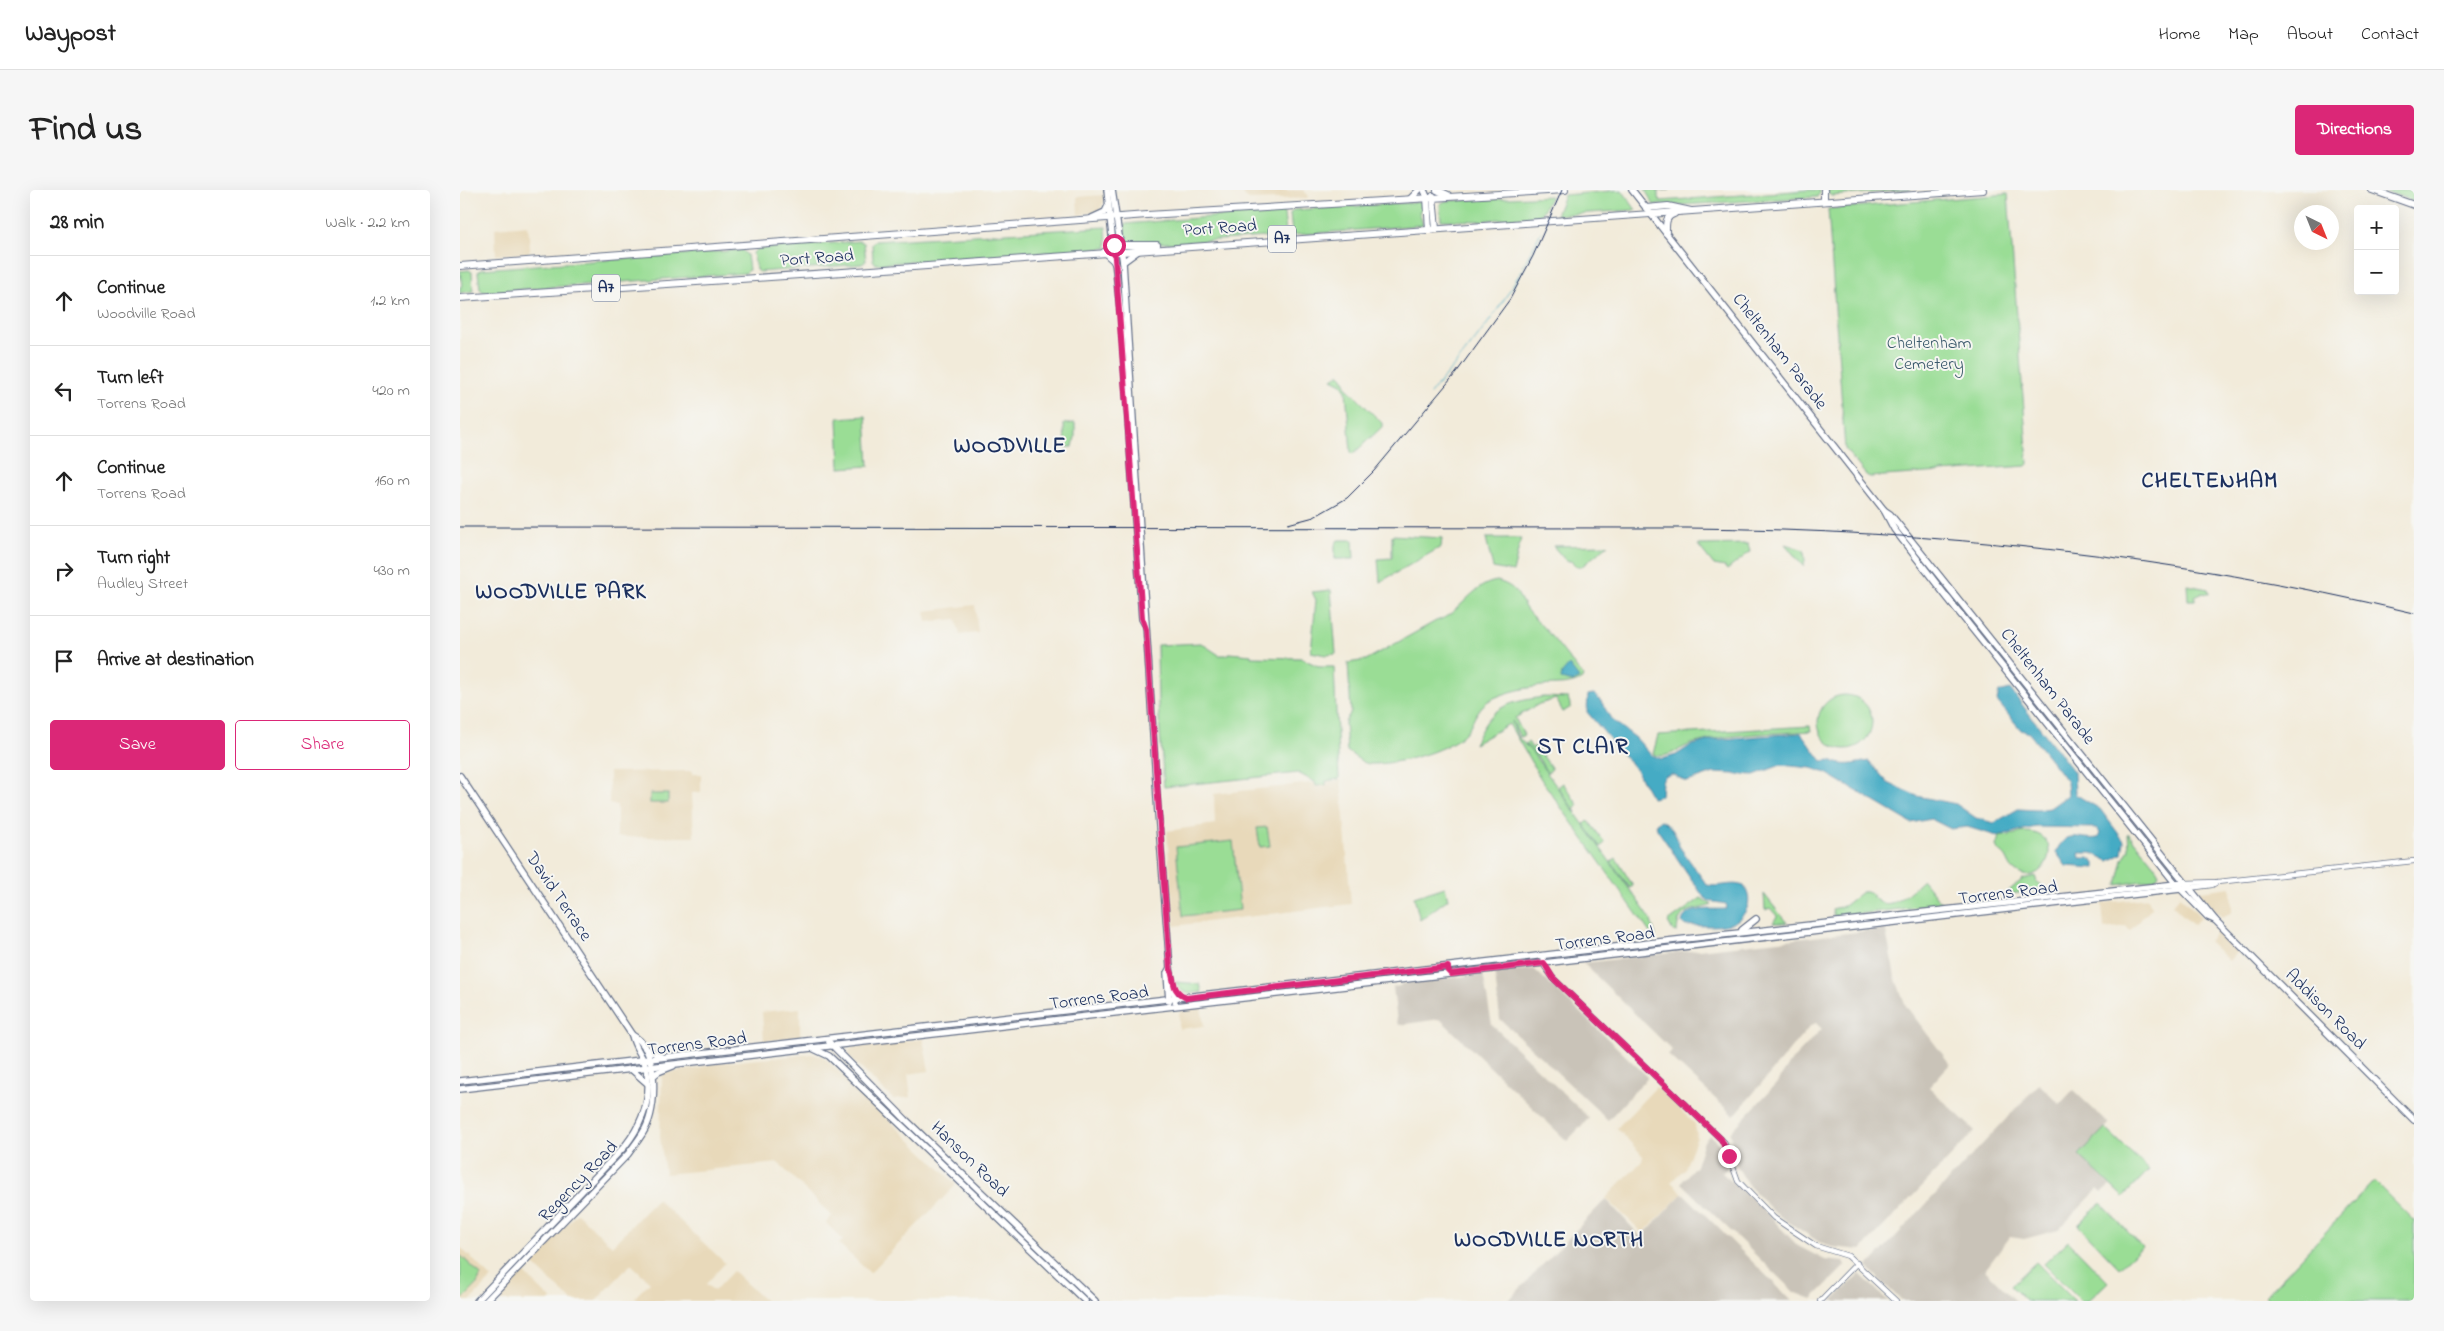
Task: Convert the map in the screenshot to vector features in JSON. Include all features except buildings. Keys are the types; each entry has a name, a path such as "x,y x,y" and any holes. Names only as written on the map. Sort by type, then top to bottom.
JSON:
{"highway":[{"path":"1446,190 1454,197"},
{"path":"1432,230 1432,193 1454,197 1505,192 1565,190"},
{"path":"1824,190 1824,200"},
{"name":"Port Road","path":"460,298 872,270 1104,252 1118,248 1140,250 1432,230 1648,210 1680,213 1824,200 1983,190"},
{"path":"2372,190 2414,205"},
{"name":"Port Road","path":"460,266 1410,198 1432,193"},
{"path":"1648,210 1668,206 1684,208 1695,212"},
{"path":"1666,233 1666,220 1670,215 1680,213"},
{"path":"1118,248 1149,244 1168,247"},
{"path":"1104,252 1113,260 1117,267"}],"main road":[{"path":"1107,190 1114,218"},
{"path":"1112,190 1118,248 1117,267 1142,618 1145,624 1170,968 1173,986 1172,1002"},
{"path":"1410,198 1419,190"},
{"path":"1424,190 1432,193"},
{"name":"Cheltenham Parade","path":"1632,190 1884,510 1894,529 1946,596 2178,887"},
{"path":"1086,220 1105,212 1109,203"},
{"path":"1118,248 1123,262 1147,618 1145,624"},
{"path":"1123,262 1140,250"},
{"name":"Cheltenham Parade","path":"1884,510 1890,514 2187,886"},
{"name":"David Terrace","path":"460,776 632,1035 648,1063"},
{"path":"2159,886 2166,872"},
{"name":"Torrens Road","path":"460,1081 525,1078 631,1069 662,1057 1451,974 1544,963 1580,955 1738,933 2062,896 2159,886 2178,887"},
{"name":"Torrens Road","path":"460,1089 525,1078 648,1063 676,1063 808,1047 827,1041 850,1042 1172,1002 1186,998 1448,967 1544,956 1580,955 2065,903 2187,886"},
{"name":"Addison Road","path":"2187,886 2215,920 2414,1120"},
{"name":"Addison Road","path":"2178,887 2208,917 2215,920"},
{"path":"2062,896 2061,900 2065,903"},
{"path":"1738,933 1749,927 1756,919"},
{"path":"1448,967 1448,971 1451,974"},
{"path":"1170,968 1168,973 1172,1002"},
{"path":"1173,986 1179,994 1186,998"},
{"name":"David Terrace","path":"632,1035 643,1046 648,1063"},
{"name":"Hanson Road","path":"827,1041 842,1058 1095,1301"},
{"name":"Hanson Road","path":"827,1041 861,1082 861,1086 1085,1301"},
{"path":"842,1058 841,1050 850,1042"},
{"path":"643,1046 662,1057"},
{"path":"808,1047 821,1050 861,1086"},
{"name":"Regency Road","path":"486,1301 638,1141 651,1114 654,1099 653,1076 648,1063"},
{"name":"Regency Road","path":"477,1301 631,1138 646,1108 648,1063"},
{"path":"653,1076 676,1063"},
{"path":"631,1069 647,1083"},
{"path":"883,1097 886,1103 884,1108"}],"street":[{"name":"Torrens Road","path":"2187,886 2414,861"},
{"path":"1544,956 1544,963 1553,978 1721,1139 1726,1146 1738,1180 1774,1218 1810,1243 1828,1251 1843,1254 1857,1263 1896,1301"},
{"path":"1820,1301 1857,1263"}],"shaded area":[{"path":"1239,190 1303,190 1309,196 1308,198 1249,200"},
{"path":"1103,195 1104,202 1099,211 1078,215 1077,197"},
{"path":"528,225 530,250 528,253 496,255 495,228"},
{"path":"975,605 978,633 960,635 956,619 927,622 925,611"},
{"path":"692,771 692,774 701,774 701,792 692,793 694,837 617,837 617,805 609,804 609,772"},
{"path":"1341,780 1351,904 1174,926 1167,831 1215,824 1214,794"},
{"path":"2231,887 2232,912 2222,917 2199,893 2200,891"},
{"path":"2180,896 2201,917 2193,925 2172,905"},
{"path":"2148,898 2151,908 2130,931 2126,926 2104,929 2102,903"},
{"path":"1884,929 1886,931 1895,977 1906,1006 1950,1064 1929,1087 1975,1131 1861,1250 1832,1247 1819,1242 1775,1213 1749,1186 1738,1168 1730,1133 1778,1082 1791,1061 1822,1029 1816,1023 1811,1025 1734,1116 1668,1055 1672,1050 1583,963"},
{"path":"2217,932 2237,952 2229,961 2208,941"},
{"path":"1534,969 1646,1075 1647,1078 1608,1120 1500,1019 1495,976 1497,973"},
{"path":"1483,974 1492,1025 1589,1118 1567,1141 1440,1019 1399,1025 1397,1022 1393,987 1400,986 1401,984"},
{"path":"1201,1007 1204,1026 1179,1029 1179,1014 1183,1009"},
{"path":"800,1008 800,1037 764,1041 762,1012"},
{"path":"923,1039 929,1071 908,1074 911,1097 893,1099 848,1056 849,1050 853,1047"},
{"path":"812,1054 822,1056 829,1062 955,1183 955,1186 870,1273 839,1244 843,1240 826,1223 832,1216 778,1163 665,1174 660,1137 662,1076 666,1073 700,1068 709,1064"},
{"path":"2039,1084 2060,1104 2073,1090 2109,1124 2079,1155 2110,1186 2102,1193 2098,1189 2058,1230 2024,1239 2010,1237 1985,1270 2016,1301 1902,1301 1867,1267"},
{"path":"1656,1087 1695,1124 1697,1137 1685,1168 1671,1182 1683,1193 1643,1233 1606,1198 1642,1161 1643,1156 1617,1128"},
{"path":"1710,1135 1722,1147 1728,1167 1722,1173 1761,1207 1798,1246 1825,1260 1843,1262 1845,1266 1812,1299 1794,1292 1681,1183 1696,1166 1704,1141"},
{"path":"1683,1193 1792,1301 1508,1301 1606,1199 1641,1237"},
{"path":"657,1199 725,1263 706,1284 714,1291 733,1271 765,1301 639,1301 635,1297 650,1282 631,1264 596,1301 572,1301 532,1263 577,1213 612,1246"},
{"path":"460,1247 492,1278 470,1301 460,1301"},
{"path":"522,1271 553,1301 493,1301"},
{"path":"1860,1274 1888,1301 1832,1301"}],"green space":[{"path":"1622,190 1636,210 1556,215 1564,195"},
{"path":"1645,190 1670,190 1658,191 1658,198 1661,201 1808,190 1819,190 1819,194 1817,197 1654,205"},
{"path":"1826,190 1911,190 1831,196"},
{"path":"2381,190 2414,190 2414,201"},
{"name":"Cheltenham Cemetery","path":"2008,194 2028,464 2026,466 1870,477 1866,475 1845,449 1828,209"},
{"path":"1551,196 1540,216 1477,221 1441,220 1440,204 1445,201"},
{"path":"1422,202 1421,210 1419,211 1423,225 1294,235 1292,233 1290,214 1293,210"},
{"path":"1282,211 1286,232 1283,236 1171,243 1125,243 1125,224"},
{"path":"1106,227 1107,248 876,264 873,260 872,244 875,241"},
{"path":"860,241 864,243 866,261 862,264 759,272 756,270 753,253 757,249"},
{"path":"742,250 747,255 749,270 746,273 483,292 480,289 478,272 482,269"},
{"path":"469,270 472,272 473,291 460,293 460,287 462,286 460,271"},
{"path":"1340,374 1347,388 1382,423 1382,427 1353,454 1351,452 1346,391 1342,384 1332,379"},
{"path":"866,416 869,466 840,468 838,418"},
{"path":"1075,423 1073,447 1065,447 1064,424"},
{"path":"1392,535 1442,538 1441,547 1380,582 1378,559 1392,558"},
{"path":"1486,538 1521,538 1513,572 1493,568"},
{"path":"1338,540 1353,540 1354,559 1335,559 1335,545"},
{"path":"1748,544 1750,552 1727,570 1725,567 1714,565 1698,545"},
{"path":"1785,544 1804,550 1805,562 1803,566"},
{"path":"1608,545 1581,567 1577,567 1571,561 1566,561 1553,546"},
{"path":"1497,581 1516,591 1527,611 1552,637 1583,676 1582,679 1568,684 1524,689 1494,698 1482,706 1467,731 1455,741 1432,752 1406,760 1367,764 1347,751 1345,722 1351,712 1348,663 1366,660 1445,617 1480,588"},
{"path":"2187,585 2208,589 2209,594 2201,593 2195,596 2195,600 2188,600"},
{"path":"1331,590 1336,654 1326,655 1311,652 1316,600 1312,592"},
{"path":"1201,643 1219,655 1228,655 1229,653 1251,655 1251,657 1301,658 1320,667 1334,667 1339,779 1326,781 1326,785 1316,786 1315,782 1298,773 1164,787 1158,703 1157,645"},
{"path":"1840,695 1850,695 1860,699 1868,707 1872,722 1868,737 1860,745 1850,749 1840,749 1830,745 1822,737 1818,727 1818,717 1822,707 1830,699"},
{"path":"1543,697 1568,698 1571,707 1563,712 1556,699 1539,704 1515,718 1524,735 1520,737 1512,721 1517,736 1532,752 1650,918 1656,936 1653,937 1541,779 1509,724 1474,744 1486,722 1500,709 1518,702"},
{"path":"1810,726 1811,731 1723,737 1695,743 1664,756 1653,754 1658,735"},
{"path":"1528,742 1532,748 1536,746 1552,769 1547,773 1539,759 1525,744"},
{"path":"1563,783 1578,805 1574,808 1576,813 1558,787"},
{"path":"650,794 668,794 668,803 650,803"},
{"path":"1588,820 1605,843 1600,847 1584,824"},
{"path":"1267,827 1270,846 1260,847 1257,828"},
{"path":"2025,832 2039,835 2046,841 2049,850 2047,860 2042,869 2034,874 2025,875 2013,869 2006,857 1996,846 1999,837"},
{"path":"2128,833 2155,866 2159,873 2156,879 2117,885 2123,860 2129,849"},
{"path":"1233,841 1240,910 1183,916 1176,847"},
{"path":"1616,858 1633,886 1630,888 1611,862"},
{"path":"2035,876 2037,882 2043,887 2031,892 2005,894 2023,879"},
{"path":"1923,880 1942,904 1834,917 1832,909 1844,906 1863,891 1869,892 1881,903 1888,904 1901,899"},
{"path":"1445,887 1448,899 1420,920 1414,897"},
{"path":"1764,894 1787,923 1773,923 1777,916 1770,908 1765,910"},
{"path":"1701,898 1712,905 1688,911 1680,918 1677,932 1673,931 1668,922"},
{"path":"1176,982 1200,984 1202,992 1186,993"},
{"path":"2105,1128 2149,1170 2123,1197 2079,1155"},
{"path":"2374,1181 2414,1221 2414,1301 2270,1301 2265,1296"},
{"path":"2101,1203 2142,1247 2119,1268 2078,1225"},
{"path":"2068,1241 2108,1282 2088,1301 2081,1301 2044,1264"},
{"path":"460,1255 481,1275 476,1286 461,1301"},
{"path":"2036,1262 2075,1301 2026,1301 2011,1286"}],"water":[{"path":"1569,665 1579,678 1573,682 1561,679 1562,673"},
{"path":"2010,689 2074,772 2075,794 2100,809 2124,841 2122,854 2109,861 2092,853 2079,853 2080,858 2089,858 2095,863 2095,868 2066,866 2056,852 2060,844 2069,837 2098,838 2100,833 2096,828 2036,827 1997,836 1967,827 1951,829 1931,819 1911,823 1826,773 1811,768 1781,765 1754,775 1714,773 1687,782 1672,774 1665,776 1662,781 1661,796 1652,798 1636,770 1587,712 1588,695 1594,694 1601,701 1611,719 1636,738 1651,755 1662,759 1676,755 1690,746 1711,740 1801,733 1822,761 1831,760 1840,764 1854,764 1869,761 1888,783 1917,796 1956,804 1976,818 1994,823 2018,809 2038,810 2050,808 2068,795 2067,782 2059,771 2029,733 2021,730 1997,701 1999,692"},
{"path":"1661,820 1673,831 1679,846 1707,885 1735,884 1744,886 1749,902 1740,918 1726,925 1718,926 1686,926 1682,923 1684,918 1693,911 1726,909 1727,906 1726,904 1709,901 1703,896 1657,829 1656,823"}],"waterway":[{"path":"1523,267 1541,232"},
{"path":"1518,277 1522,269"},
{"path":"1430,394 1487,324 1517,278"}],"railway":[{"path":"1288,524 1314,517 1347,498 1374,471 1456,373 1510,299 1533,256 1562,190"},
{"path":"460,527 1688,528 1871,534 2053,550 2144,562 2234,576 2414,613"}],"district":[{"name":"WOODVILLE","path":"1010,447"},
{"name":"CHELTENHAM","path":"2210,482"},
{"name":"WOODVILLE PARK","path":"561,593"},
{"name":"ST CLAIR","path":"1583,748"},
{"name":"WOODVILLE NORTH","path":"1549,1241"}],"route":[{"path":"1114,245 1122,322 1142,618 1146,629 1170,968 1173,986 1179,994 1186,998 1448,967 1448,971 1451,974 1544,963 1547,971 1553,978 1724,1142 1729,1156"}]}
